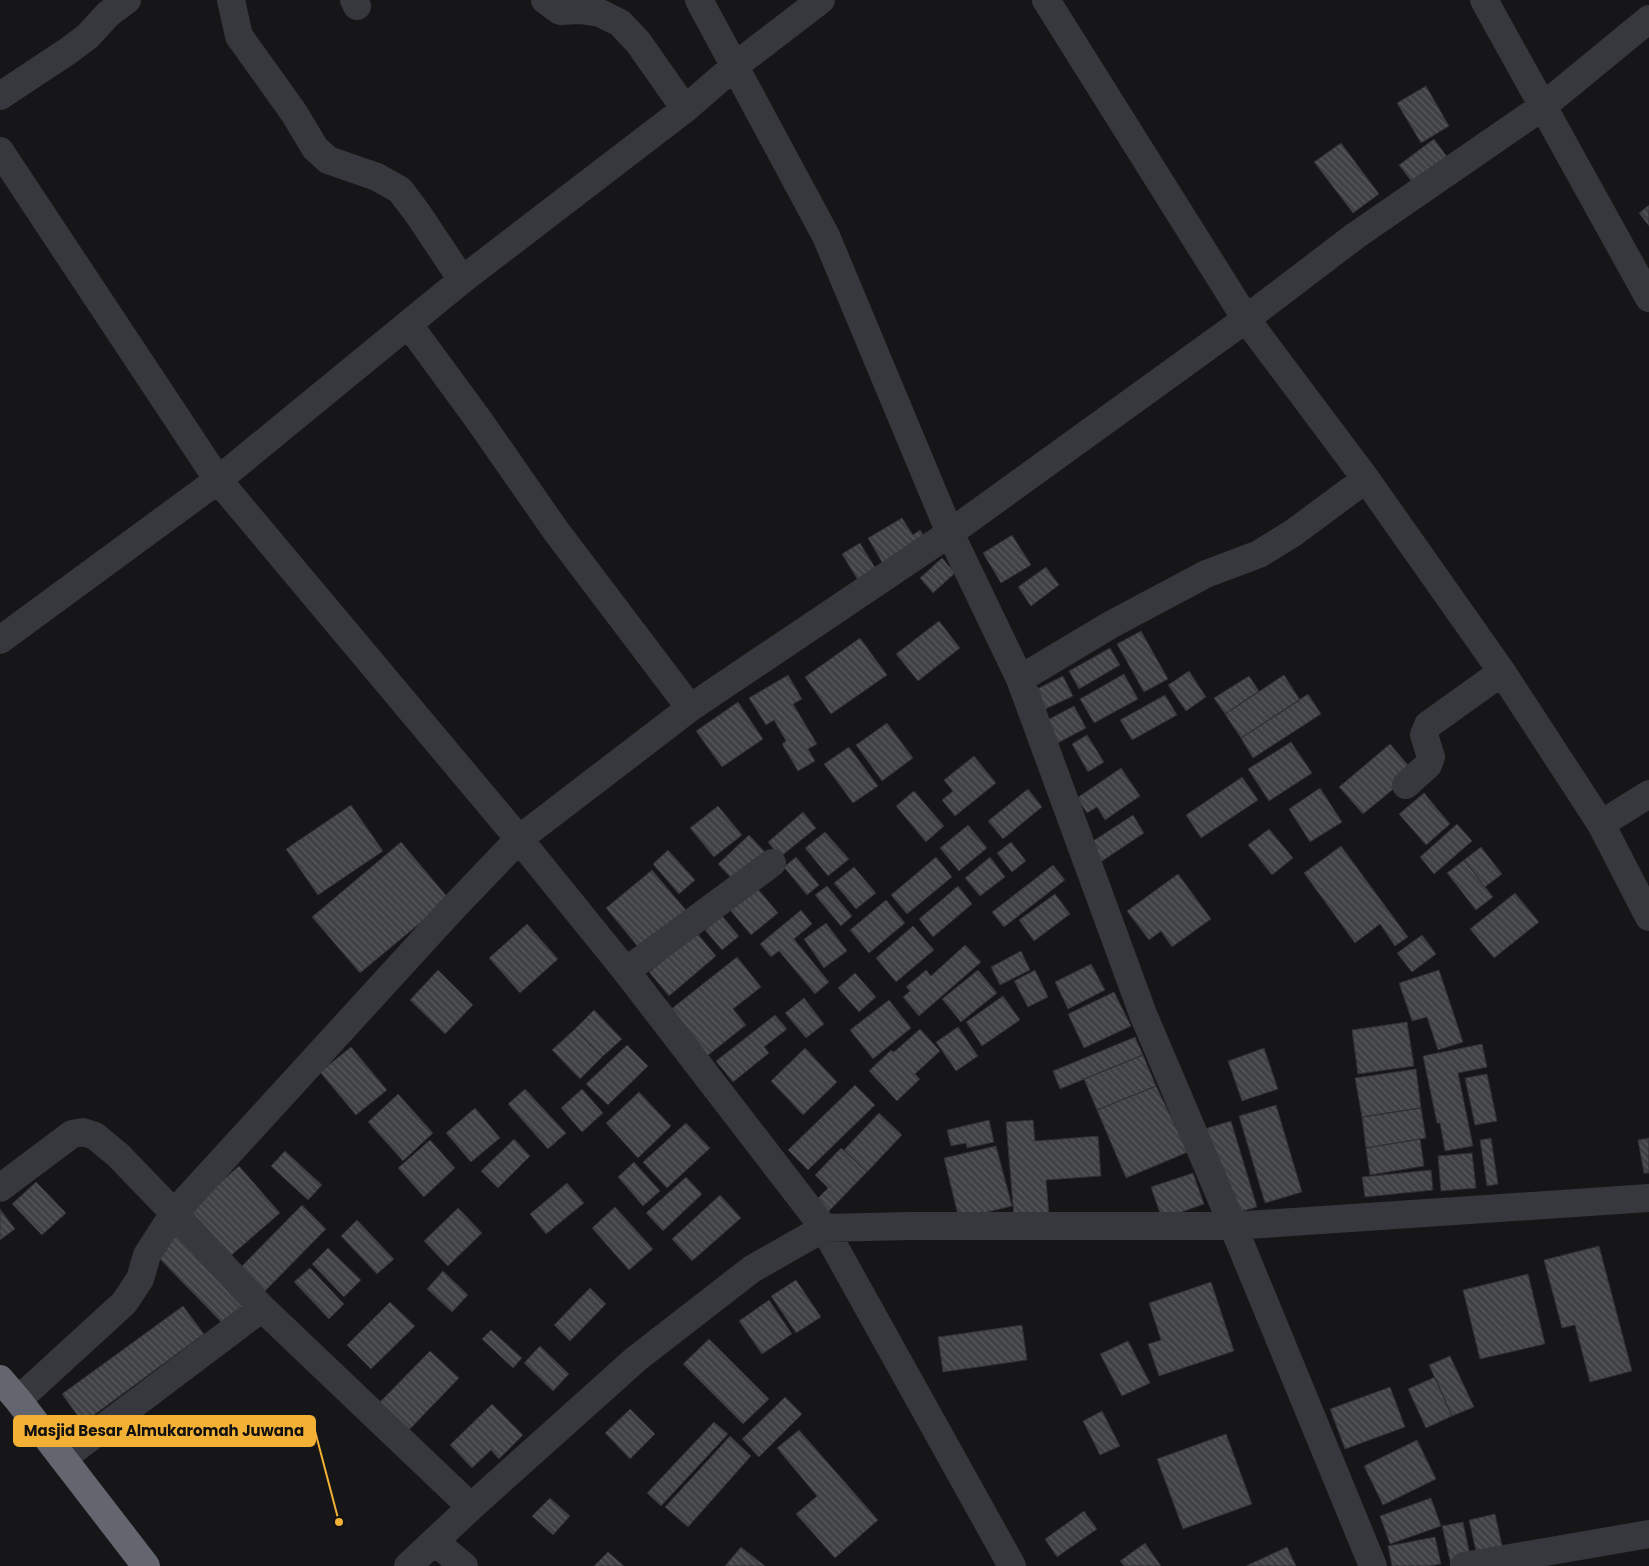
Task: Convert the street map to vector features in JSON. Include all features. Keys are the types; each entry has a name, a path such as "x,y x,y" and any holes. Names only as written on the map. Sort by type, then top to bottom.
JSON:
{"highway":[{"path":"0,1379 146,1566"}],"street":[{"path":"0,96 88,36 108,14 128,0"},
{"path":"232,0 239,36 294,113 316,148 328,160 377,177 400,190 462,280"},
{"path":"545,0 560,11 580,10 600,13 620,23 638,42 685,109"},
{"path":"699,0 736,65 826,236 950,533 1020,679 1143,1014 1373,1566"},
{"path":"0,640 218,480 462,280 685,109 736,65 821,0"},
{"path":"1046,0 1246,319 1366,479 1502,672 1601,824 1649,917"},
{"path":"1484,0 1649,298"},
{"path":"18,1400 124,1303 140,1279 147,1255 174,1213 452,909 519,839 690,708 950,533 1246,319 1355,236 1542,107 1649,18"},
{"path":"0,151 218,480 519,839 626,972 824,1228 1012,1566"},
{"path":"408,325 478,419 556,531 690,708"},
{"path":"1020,679 1112,624 1206,574 1259,554 1292,533 1366,479"},
{"path":"1406,785 1428,765 1431,757 1424,735 1428,725 1502,672"},
{"path":"1601,824 1649,794"},
{"path":"626,972 772,863"},
{"path":"0,1188 72,1134 83,1132 95,1136 118,1155 262,1308 471,1507"},
{"path":"408,1566 636,1359 752,1269 824,1228 909,1226 1232,1226 1649,1198"},
{"path":"62,1458 262,1308"},
{"path":"1464,1566 1649,1534"},
{"path":"435,1542 464,1566"}],"building":[{"path":"1426,86 1449,126 1421,143 1397,103"},
{"path":"1434,139 1453,165 1419,191 1399,165"},
{"path":"1341,143 1379,194 1353,213 1314,162"},
{"path":"1649,205 1649,226 1639,213"},
{"path":"902,518 913,535 920,530 930,546 887,571 868,538"},
{"path":"1012,535 1031,565 1001,583 983,553"},
{"path":"860,543 882,579 864,590 842,554"},
{"path":"942,558 955,573 933,593 920,578"},
{"path":"1046,567 1059,585 1031,606 1018,587"},
{"path":"939,621 960,648 918,681 896,654"},
{"path":"1141,631 1168,679 1144,692 1117,644"},
{"path":"860,638 887,675 831,714 805,677"},
{"path":"1110,648 1120,665 1079,689 1069,671"},
{"path":"1189,671 1206,697 1186,711 1168,685"},
{"path":"1124,674 1138,699 1094,723 1080,699"},
{"path":"788,675 802,699 793,704 817,744 808,749 815,761 798,771 782,744 786,741 774,720 766,725 749,698"},
{"path":"1284,675 1300,700 1241,738 1225,714"},
{"path":"1063,676 1073,696 1039,712 1029,693"},
{"path":"1249,676 1259,691 1225,714 1214,698"},
{"path":"1308,694 1321,714 1253,758 1241,738"},
{"path":"1165,695 1177,715 1132,740 1120,720"},
{"path":"738,702 763,739 722,767 696,731"},
{"path":"1074,706 1086,728 1052,746 1040,724"},
{"path":"887,723 913,758 882,781 856,745"},
{"path":"1087,735 1104,762 1088,772 1072,744"},
{"path":"1291,742 1312,773 1269,801 1248,769"},
{"path":"1390,744 1414,772 1363,814 1339,787"},
{"path":"849,747 878,786 853,803 824,764"},
{"path":"974,756 996,783 955,816 942,800 953,791 944,780"},
{"path":"1121,768 1140,796 1105,820 1097,807 1087,813 1077,798"},
{"path":"1242,777 1258,800 1201,838 1186,815"},
{"path":"1320,788 1342,822 1310,842 1289,809"},
{"path":"1028,789 1042,807 1003,839 988,821"},
{"path":"914,791 944,826 926,842 896,806"},
{"path":"1424,793 1450,824 1426,845 1399,814"},
{"path":"351,805 383,851 318,895 286,849"},
{"path":"718,806 742,835 714,857 690,828"},
{"path":"803,812 816,828 780,857 768,842"},
{"path":"1133,815 1144,833 1099,863 1087,845"},
{"path":"1457,824 1472,841 1434,874 1420,857"},
{"path":"968,825 987,848 959,871 940,848"},
{"path":"1269,829 1293,858 1272,875 1248,845"},
{"path":"825,832 849,859 828,876 805,848"},
{"path":"749,835 766,853 735,882 718,864"},
{"path":"401,842 449,899 360,973 312,917"},
{"path":"1011,842 1026,861 1012,872 997,853"},
{"path":"1341,846 1408,937 1395,946 1380,924 1355,943 1304,873"},
{"path":"1481,847 1502,874 1485,887 1464,860"},
{"path":"668,850 695,880 679,894 653,864"},
{"path":"796,857 819,885 807,895 784,867"},
{"path":"936,857 952,877 907,914 891,895"},
{"path":"990,857 1005,877 980,896 965,878"},
{"path":"1464,860 1493,897 1476,910 1447,873"},
{"path":"1053,865 1065,880 1004,927 992,912"},
{"path":"854,867 876,893 856,909 834,883"},
{"path":"652,870 690,915 639,948 606,908"},
{"path":"1178,874 1211,919 1172,947 1161,931 1149,940 1127,911"},
{"path":"827,886 852,916 841,926 815,895"},
{"path":"958,886 972,904 933,937 919,919"},
{"path":"757,888 778,913 751,935 730,910"},
{"path":"1515,893 1539,922 1494,958 1470,929"},
{"path":"1055,894 1070,914 1034,941 1019,920"},
{"path":"886,900 905,923 869,953 850,930"},
{"path":"801,910 812,924 794,939 829,982 815,994 779,951 771,957 760,944"},
{"path":"722,916 739,936 722,950 705,930"},
{"path":"826,923 847,951 824,968 804,939"},
{"path":"527,924 558,959 520,993 489,958"},
{"path":"913,926 934,950 896,982 876,958"},
{"path":"697,933 716,956 669,996 649,972"},
{"path":"1422,935 1436,954 1412,972 1397,953"},
{"path":"965,945 981,962 919,1016 903,997 910,991 906,987 926,970 931,976"},
{"path":"1021,951 1030,970 1000,985 991,967"},
{"path":"737,957 761,987 733,1009 746,1025 707,1056 670,1010"},
{"path":"1091,964 1105,990 1068,1009 1055,982"},
{"path":"438,970 473,1005 445,1034 410,1000"},
{"path":"978,970 997,993 961,1022 942,999"},
{"path":"1035,970 1048,997 1028,1007 1014,981"},
{"path":"1439,970 1463,1042 1438,1050 1427,1017 1412,1021 1399,983"},
{"path":"855,973 876,997 859,1012 838,988"},
{"path":"1114,992 1131,1026 1084,1048 1068,1014"},
{"path":"1003,996 1020,1020 982,1046 966,1022"},
{"path":"804,998 824,1024 806,1038 785,1013"},
{"path":"889,1000 911,1028 873,1059 850,1030"},
{"path":"594,1010 622,1039 602,1057 575,1029"},
{"path":"775,1015 787,1029 764,1047 769,1053 733,1082 716,1061"},
{"path":"1407,1022 1414,1066 1358,1074 1352,1030"},
{"path":"958,1027 978,1056 956,1071 936,1042"},
{"path":"575,1029 602,1057 580,1079 552,1050"},
{"path":"920,1029 940,1051 915,1074 920,1079 897,1101 869,1071 891,1050 894,1052"},
{"path":"1135,1037 1143,1055 1060,1089 1053,1071"},
{"path":"1482,1044 1487,1067 1458,1073 1473,1146 1445,1151 1423,1056"},
{"path":"627,1045 648,1066 608,1105 586,1084"},
{"path":"351,1047 387,1090 356,1115 320,1072"},
{"path":"805,1048 837,1082 803,1115 771,1081"},
{"path":"1264,1048 1278,1089 1242,1101 1228,1061"},
{"path":"1143,1055 1156,1086 1097,1110 1084,1079"},
{"path":"1416,1069 1421,1108 1362,1117 1355,1078"},
{"path":"1487,1074 1497,1121 1475,1125 1465,1078"},
{"path":"855,1085 875,1105 808,1170 788,1150"},
{"path":"1156,1086 1188,1152 1126,1178 1097,1110"},
{"path":"525,1089 566,1133 548,1149 508,1104"},
{"path":"582,1089 603,1113 582,1132 561,1108"},
{"path":"639,1092 671,1126 638,1158 606,1123"},
{"path":"398,1094 433,1133 403,1161 368,1122"},
{"path":"1276,1105 1302,1192 1265,1203 1239,1116"},
{"path":"475,1108 500,1138 471,1162 446,1133"},
{"path":"1421,1108 1426,1138 1366,1148 1362,1117"},
{"path":"879,1113 902,1135 867,1172 844,1150"},
{"path":"989,1120 994,1142 967,1148 966,1143 951,1146 947,1130"},
{"path":"1033,1120 1035,1141 1098,1136 1101,1176 1046,1180 1049,1214 1014,1217 1006,1122"},
{"path":"1231,1121 1257,1207 1229,1215 1204,1129"},
{"path":"686,1123 710,1148 667,1188 643,1162"},
{"path":"1491,1138 1498,1184 1487,1186 1480,1140"},
{"path":"1649,1138 1649,1173 1644,1173 1638,1140"},
{"path":"514,1139 530,1156 498,1188 481,1171"},
{"path":"1420,1139 1424,1166 1370,1175 1366,1148"},
{"path":"430,1140 455,1168 424,1197 398,1168"},
{"path":"996,1146 1012,1206 959,1219 944,1158"},
{"path":"841,1148 867,1172 826,1214 814,1202 828,1188 815,1175"},
{"path":"285,1151 322,1185 308,1200 271,1166"},
{"path":"1472,1153 1476,1188 1441,1191 1438,1156"},
{"path":"634,1162 660,1191 643,1206 618,1177"},
{"path":"239,1166 280,1213 227,1259 186,1212"},
{"path":"1431,1170 1433,1190 1365,1197 1362,1177"},
{"path":"1193,1173 1204,1204 1162,1219 1151,1187"},
{"path":"686,1177 702,1194 663,1231 646,1213"},
{"path":"36,1182 66,1213 42,1235 12,1204"},
{"path":"567,1183 584,1203 546,1234 530,1214"},
{"path":"720,1195 741,1218 692,1261 672,1239"},
{"path":"302,1205 326,1229 262,1294 238,1270"},
{"path":"615,1207 653,1249 629,1270 592,1228"},
{"path":"458,1208 482,1233 448,1266 424,1241"},
{"path":"0,1209 15,1229 0,1240"},
{"path":"357,1220 394,1259 377,1274 341,1236"},
{"path":"176,1233 248,1308 227,1328 154,1253"},
{"path":"1599,1246 1632,1371 1590,1382 1575,1325 1562,1328 1544,1260"},
{"path":"328,1248 361,1280 344,1297 312,1264"},
{"path":"310,1268 344,1304 329,1319 294,1282"},
{"path":"443,1271 468,1295 452,1312 427,1289"},
{"path":"1528,1274 1545,1344 1480,1359 1463,1290"},
{"path":"796,1280 821,1317 796,1333 771,1296"},
{"path":"1211,1282 1234,1351 1159,1376 1148,1344 1161,1340 1149,1303"},
{"path":"590,1288 606,1304 570,1341 554,1325"},
{"path":"769,1300 792,1334 762,1354 739,1321"},
{"path":"390,1302 415,1326 371,1369 347,1345"},
{"path":"183,1306 204,1334 83,1423 62,1394"},
{"path":"1022,1325 1027,1360 943,1372 938,1337"},
{"path":"491,1330 522,1358 513,1368 482,1339"},
{"path":"709,1339 769,1399 743,1424 683,1364"},
{"path":"1128,1341 1150,1383 1122,1396 1100,1354"},
{"path":"540,1346 569,1374 553,1391 524,1363"},
{"path":"430,1351 459,1378 408,1431 379,1403"},
{"path":"1450,1356 1474,1407 1452,1416 1429,1365"},
{"path":"1435,1377 1452,1416 1426,1428 1408,1389"},
{"path":"1390,1387 1405,1427 1345,1449 1330,1409"},
{"path":"785,1397 802,1414 759,1457 742,1439"},
{"path":"492,1404 523,1435 499,1459 491,1450 472,1468 450,1445"},
{"path":"630,1409 655,1434 630,1459 605,1433"},
{"path":"1102,1411 1120,1446 1100,1455 1083,1421"},
{"path":"714,1422 728,1434 661,1506 647,1493"},
{"path":"799,1430 878,1520 835,1558 796,1514 817,1496 777,1448"},
{"path":"1226,1434 1252,1504 1183,1529 1157,1459"},
{"path":"730,1436 751,1456 688,1527 665,1507"},
{"path":"1417,1440 1436,1479 1383,1505 1364,1466"},
{"path":"550,1498 570,1516 553,1535 532,1516"},
{"path":"1431,1498 1441,1526 1390,1544 1380,1516"},
{"path":"1084,1511 1097,1529 1057,1557 1045,1539"},
{"path":"1495,1514 1504,1554 1478,1560 1469,1520"},
{"path":"1463,1522 1471,1560 1451,1565 1442,1526"},
{"path":"1435,1537 1441,1564 1429,1566 1392,1566 1388,1546"},
{"path":"1145,1543 1161,1566 1124,1566 1120,1561"},
{"path":"741,1547 765,1566 725,1566"},
{"path":"1287,1547 1296,1566 1246,1566"},
{"path":"608,1552 624,1566 594,1566"}],"place":[{"name":"Masjid Besar Almukaromah Juwana","path":"339,1522"}]}
